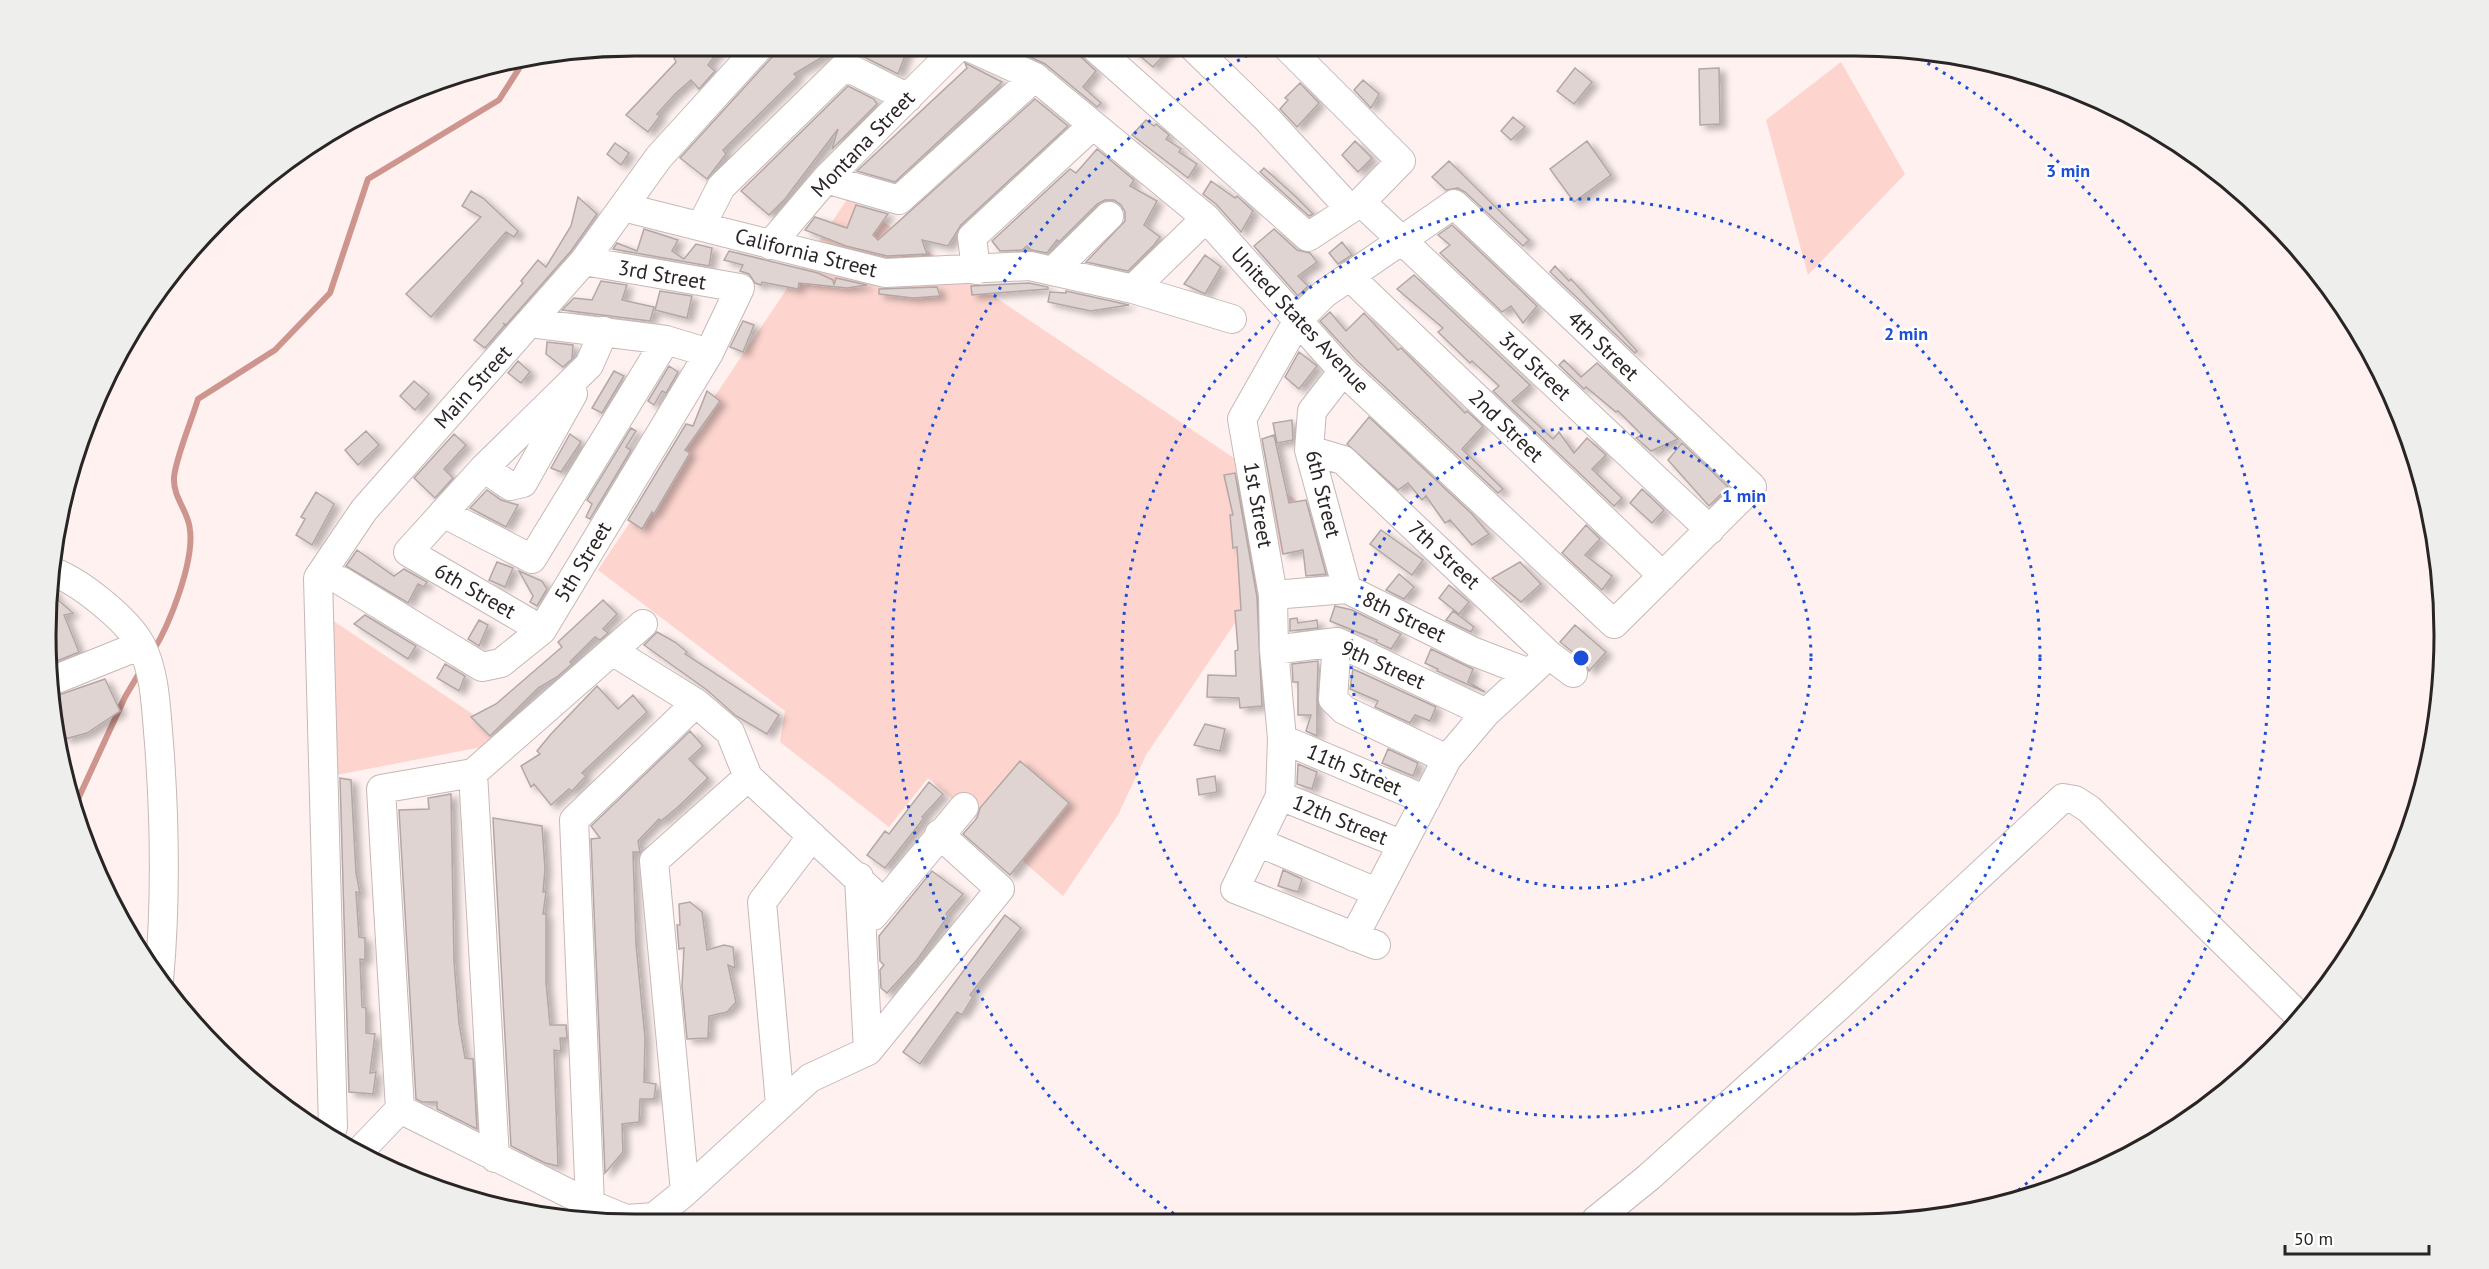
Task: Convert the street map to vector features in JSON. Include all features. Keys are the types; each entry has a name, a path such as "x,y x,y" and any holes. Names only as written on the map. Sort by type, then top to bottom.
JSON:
{"street":[{"name":"Main Street","path":"333,574 364,510 584,261 659,157 751,56"},
{"name":"Montana Street","path":"770,245 826,179 951,56"},
{"name":"United States Avenue","path":"987,56 1035,77 1206,218 1343,371 1614,624 1663,576"},
{"path":"1104,56 1308,237 1356,206 1401,161 1296,56"},
{"path":"1202,56 1356,206"},
{"path":"701,226 722,186 845,66 908,98"},
{"path":"826,179 899,200 1035,77"},
{"path":"976,270 972,237 1093,125"},
{"name":"1st Street","path":"1376,892 1365,941 1235,890 1280,796 1282,739 1274,650 1273,595 1242,419 1298,320 1324,294 1454,204"},
{"name":"4th Street","path":"1454,204 1752,487 1710,530"},
{"name":"3rd Street","path":"1356,206 1400,240 1710,530"},
{"name":"California Street","path":"623,207 885,273 1030,266 1133,288 1232,320"},
{"path":"1054,270 1109,216"},
{"path":"1133,288 1206,218"},
{"name":"3rd Street","path":"584,261 740,288"},
{"name":"2nd Street","path":"1349,276 1663,576"},
{"name":"5th Street","path":"333,574 482,667 501,663 542,630 709,353 740,288"},
{"path":"530,322 666,340 709,353"},
{"path":"484,468 510,486 523,483 590,365 604,331"},
{"path":"590,365 484,468 443,513 532,560 666,340"},
{"name":"6th Street","path":"1343,371 1312,411 1309,450 1347,589"},
{"name":"7th Street","path":"1309,450 1342,460 1539,664 1573,673"},
{"name":"6th Street","path":"443,513 408,552 542,630"},
{"path":"1663,576 1710,530"},
{"path":"59,574 83,589 123,624 142,649 155,692 164,867 160,966"},
{"path":"332,1128 318,578 333,574"},
{"name":"8th Street","path":"1273,595 1347,589 1472,651 1539,664"},
{"path":"364,1146 400,1109 381,789 472,773 614,652 643,624"},
{"path":"1337,642 1333,699 1344,710 1447,759"},
{"name":"9th Street","path":"1274,650 1337,642 1486,713"},
{"path":"58,679 142,649"},
{"path":"614,652 696,704 730,732 748,777 859,877 884,903"},
{"path":"1258,842 1376,892 1447,759 1486,713 1539,664"},
{"path":"590,1204 574,820 696,704"},
{"name":"11th Street","path":"1282,739 1426,800"},
{"path":"472,773 495,1158"},
{"path":"685,1192 654,861 748,777"},
{"name":"12th Street","path":"1280,796 1401,844"},
{"path":"1603,1214 1649,1177 1840,1005 2063,798 2075,800 2089,808 2294,1011"},
{"path":"861,932 939,834 964,807"},
{"path":"658,1214 810,1078 868,1051 1000,889 939,834"},
{"path":"780,1104 762,902 812,836"},
{"path":"859,877 868,1051"},
{"path":"400,1109 495,1158 611,1213"}],"shaded area":[{"path":"1841,62 1905,174 1808,275 1766,120"},
{"path":"848,198 1311,510 1146,755 1118,815 1063,896 928,778 889,827 780,742 785,711 598,570"},
{"path":"329,618 492,727 492,745 331,776"}],"building":[{"path":"676,56 714,56 708,65 715,71 699,89 691,80 675,94 657,114 660,116 648,132 626,115 676,62 674,58"},
{"path":"773,56 824,56 794,74 797,77 723,150 726,154 707,179 680,158"},
{"path":"862,56 905,56 898,74"},
{"path":"1028,56 1081,56 1096,71 1083,87 1101,103 1097,107 1045,64"},
{"path":"1140,56 1163,56 1153,67"},
{"path":"965,63 1002,82 895,182 857,171 967,68"},
{"path":"1575,68 1592,82 1574,104 1557,91"},
{"path":"1719,68 1720,124 1700,125 1699,69"},
{"path":"1363,80 1379,94 1371,108 1354,90"},
{"path":"1300,83 1319,103 1297,127 1280,109 1288,100 1285,98"},
{"path":"848,86 874,99 877,104 832,149 838,129 785,199 769,215 741,191"},
{"path":"1035,99 1068,126 961,225 948,246 922,240 927,254 887,256 846,246 805,230 815,217 847,228 856,205 888,214 873,235 878,240"},
{"path":"1513,117 1525,127 1511,140 1501,131"},
{"path":"1146,120 1154,126 1156,124 1169,135 1166,139 1181,149 1179,152 1197,164 1188,178 1132,135"},
{"path":"1355,141 1372,158 1358,172 1342,155"},
{"path":"1587,141 1611,175 1574,202 1550,169"},
{"path":"615,143 629,153 621,165 607,154"},
{"path":"1097,149 1134,180 1130,186 1157,201 1144,225 1160,237 1154,245 1128,271 1086,262 1125,221 1125,212 1121,205 1114,200 1105,200 1097,204 1059,242 1057,240 1047,253 1031,250 1027,246 1022,250 1000,251 992,241 1070,169 1076,173"},
{"path":"1449,161 1529,240 1523,246 1465,192 1458,188 1446,190 1432,177"},
{"path":"1264,168 1313,214 1309,216 1260,172"},
{"path":"1211,181 1235,198 1237,196 1253,211 1241,232 1216,204 1203,194"},
{"path":"471,191 483,198 518,231 514,237 506,232 431,317 406,294 481,217 462,206"},
{"path":"578,197 597,214 571,251 506,325 503,323 505,325 485,348 474,340 523,283 521,281 538,260 546,267 571,226"},
{"path":"1452,225 1537,306 1523,323 1511,306 1502,312 1440,253 1450,245 1438,235"},
{"path":"644,229 678,240 672,251 684,259 696,244 712,248 709,266 613,249 617,243 637,251"},
{"path":"1274,229 1297,250 1310,253 1317,262 1298,276 1308,286 1298,296 1254,246"},
{"path":"1342,242 1352,255 1338,264 1329,253"},
{"path":"729,251 818,273 833,280 834,285 836,278 867,285 847,288 799,283 798,289 762,282 761,285 755,283 749,274 740,271 743,265 724,260"},
{"path":"1205,255 1221,267 1205,294 1184,284"},
{"path":"1555,266 1569,281 1571,279 1637,351 1635,353 1550,272"},
{"path":"1414,275 1530,385 1512,401 1553,439 1559,432 1574,453 1587,438 1606,455 1592,469 1622,498 1614,506 1493,391 1499,386 1472,361 1470,363 1438,332 1443,328 1397,289"},
{"path":"601,281 627,285 622,300 654,307 650,321 562,310 574,298 592,300"},
{"path":"1029,283 1048,287 1048,289 972,295 971,286"},
{"path":"937,287 940,296 913,298 879,294 879,289"},
{"path":"660,291 692,296 687,318 655,310"},
{"path":"1066,291 1129,305 1091,311 1048,302 1050,292 1066,293"},
{"path":"1330,312 1346,331 1364,313 1398,350 1401,348 1465,413 1467,411 1483,426 1462,449 1503,489 1498,493 1355,359 1320,321"},
{"path":"743,321 754,325 743,352 730,347"},
{"path":"547,342 573,345 572,359 563,367 546,354"},
{"path":"1299,352 1317,366 1299,389 1285,377"},
{"path":"1564,360 1581,377 1597,363 1678,439 1651,451 1636,438 1642,435 1618,411 1616,412 1586,387 1584,389 1559,365"},
{"path":"518,361 530,372 521,383 508,373"},
{"path":"669,366 678,372 666,393 662,391 654,405 648,401"},
{"path":"614,371 624,376 602,413 592,408"},
{"path":"414,381 429,394 415,410 400,396"},
{"path":"707,391 720,401 685,450 690,453 654,514 652,512 642,529 628,520 686,424 693,426"},
{"path":"1369,417 1472,514 1489,534 1472,545 1450,520 1445,523 1426,496 1422,500 1408,483 1398,490 1347,444"},
{"path":"1292,420 1293,440 1277,443 1273,423"},
{"path":"631,428 636,431 626,447 631,450 590,519 586,517 592,504 587,500"},
{"path":"366,431 379,445 358,465 345,450"},
{"path":"454,434 466,445 444,469 453,478 435,498 414,478"},
{"path":"570,434 581,442 561,472 551,468"},
{"path":"1274,435 1289,503 1306,500 1326,574 1306,576 1303,550 1283,554 1262,439"},
{"path":"1682,443 1728,487 1709,506 1668,460"},
{"path":"1235,473 1257,597 1262,706 1240,708 1239,698 1207,697 1208,675 1236,676 1235,651 1238,650 1235,611 1241,610 1237,547 1233,548 1230,515 1233,515 1224,475"},
{"path":"1642,489 1664,510 1652,523 1630,503"},
{"path":"487,490 501,500 518,505 506,527 470,508"},
{"path":"316,492 334,504 312,545 296,535 305,519 301,517"},
{"path":"1586,525 1600,539 1585,555 1612,576 1602,590 1562,553"},
{"path":"1381,530 1423,560 1412,575 1370,544"},
{"path":"357,550 394,576 404,569 427,582 424,587 418,584 408,603 346,566"},
{"path":"497,562 513,568 505,587 489,580"},
{"path":"1520,562 1541,584 1521,602 1492,578"},
{"path":"519,571 542,581 547,589 537,606 530,602 533,596"},
{"path":"1399,574 1414,587 1404,599 1386,590"},
{"path":"1449,585 1469,602 1459,614 1439,598"},
{"path":"57,599 73,613 64,615 79,652 57,661"},
{"path":"603,600 617,614 603,629 608,633 600,640 595,637 570,662 572,664 557,677 538,688 490,736 471,717 496,704 562,647 558,642"},
{"path":"1335,606 1352,610 1401,634 1391,649 1376,642 1377,640 1330,621"},
{"path":"1453,611 1474,627 1471,632 1446,620"},
{"path":"365,615 416,646 408,659 354,624"},
{"path":"1297,618 1298,623 1317,620 1318,628 1290,631 1290,619"},
{"path":"479,620 488,625 479,646 468,639"},
{"path":"1575,625 1606,652 1589,671 1583,660 1560,642"},
{"path":"657,632 675,642 687,652 685,654 779,715 767,734 736,716 707,690 644,645"},
{"path":"1431,649 1473,669 1468,682 1485,692 1437,671 1438,669 1425,663"},
{"path":"1318,661 1317,736 1306,731 1311,715 1298,715 1298,682 1293,682 1292,664"},
{"path":"445,664 465,676 459,691 437,678"},
{"path":"1353,669 1436,707 1430,721 1415,715 1410,723 1375,707 1378,701 1350,689"},
{"path":"105,679 120,711 87,733 65,739 59,695"},
{"path":"597,686 618,709 633,695 647,712 582,773 586,776 572,791 569,789 551,805 534,784 531,787 521,766 540,754 537,751 551,734"},
{"path":"1205,724 1225,729 1220,751 1194,745"},
{"path":"690,731 703,746 689,759 708,778 678,807 661,821 659,819 638,841 640,852 633,852 636,944 645,1038 644,1082 656,1084 654,1099 640,1099 639,1122 622,1124 623,1152 605,1173 591,839 600,838 591,826"},
{"path":"1388,749 1418,763 1413,776 1382,763"},
{"path":"1020,761 1069,803 1010,875 963,834 977,818 980,808"},
{"path":"1298,764 1317,772 1312,789 1297,784"},
{"path":"1215,776 1217,792 1199,795 1197,779"},
{"path":"340,778 351,780 356,873 360,893 356,892 359,937 365,938 365,960 360,959 362,1007 366,1008 366,1033 375,1034 370,1073 376,1072 373,1094 349,1092"},
{"path":"929,782 943,794 922,817 924,818 885,868 867,855 885,831 889,834"},
{"path":"451,794 454,961 459,1023 465,1058 473,1059 477,1129 437,1109 437,1102 422,1102 416,1099 399,810 429,809 428,798"},
{"path":"493,818 542,826 545,869 543,892 546,892 543,914 546,914 546,982 550,1025 566,1025 567,1038 560,1038 561,1051 554,1050 558,1166 545,1163 511,1146"},
{"path":"1283,870 1302,879 1298,892 1278,886"},
{"path":"932,871 963,894 946,914 948,916 917,960 887,993 881,988 880,970 884,965 880,961 879,936"},
{"path":"690,902 702,912 707,950 724,945 733,947 735,968 728,965 736,1002 727,1012 709,1016 708,1038 687,1039 682,986 684,948 679,949 677,925 680,925 679,904"},
{"path":"1005,915 1021,928 970,995 973,997 962,1015 957,1012 920,1064 903,1052"}],"waterway":[{"path":"153,651 167,625 185,575 188,559 189,523 176,492 174,478 180,450 198,399 275,350 330,293 368,179 499,100 520,68"},
{"path":"79,797 125,697 141,670"}]}
